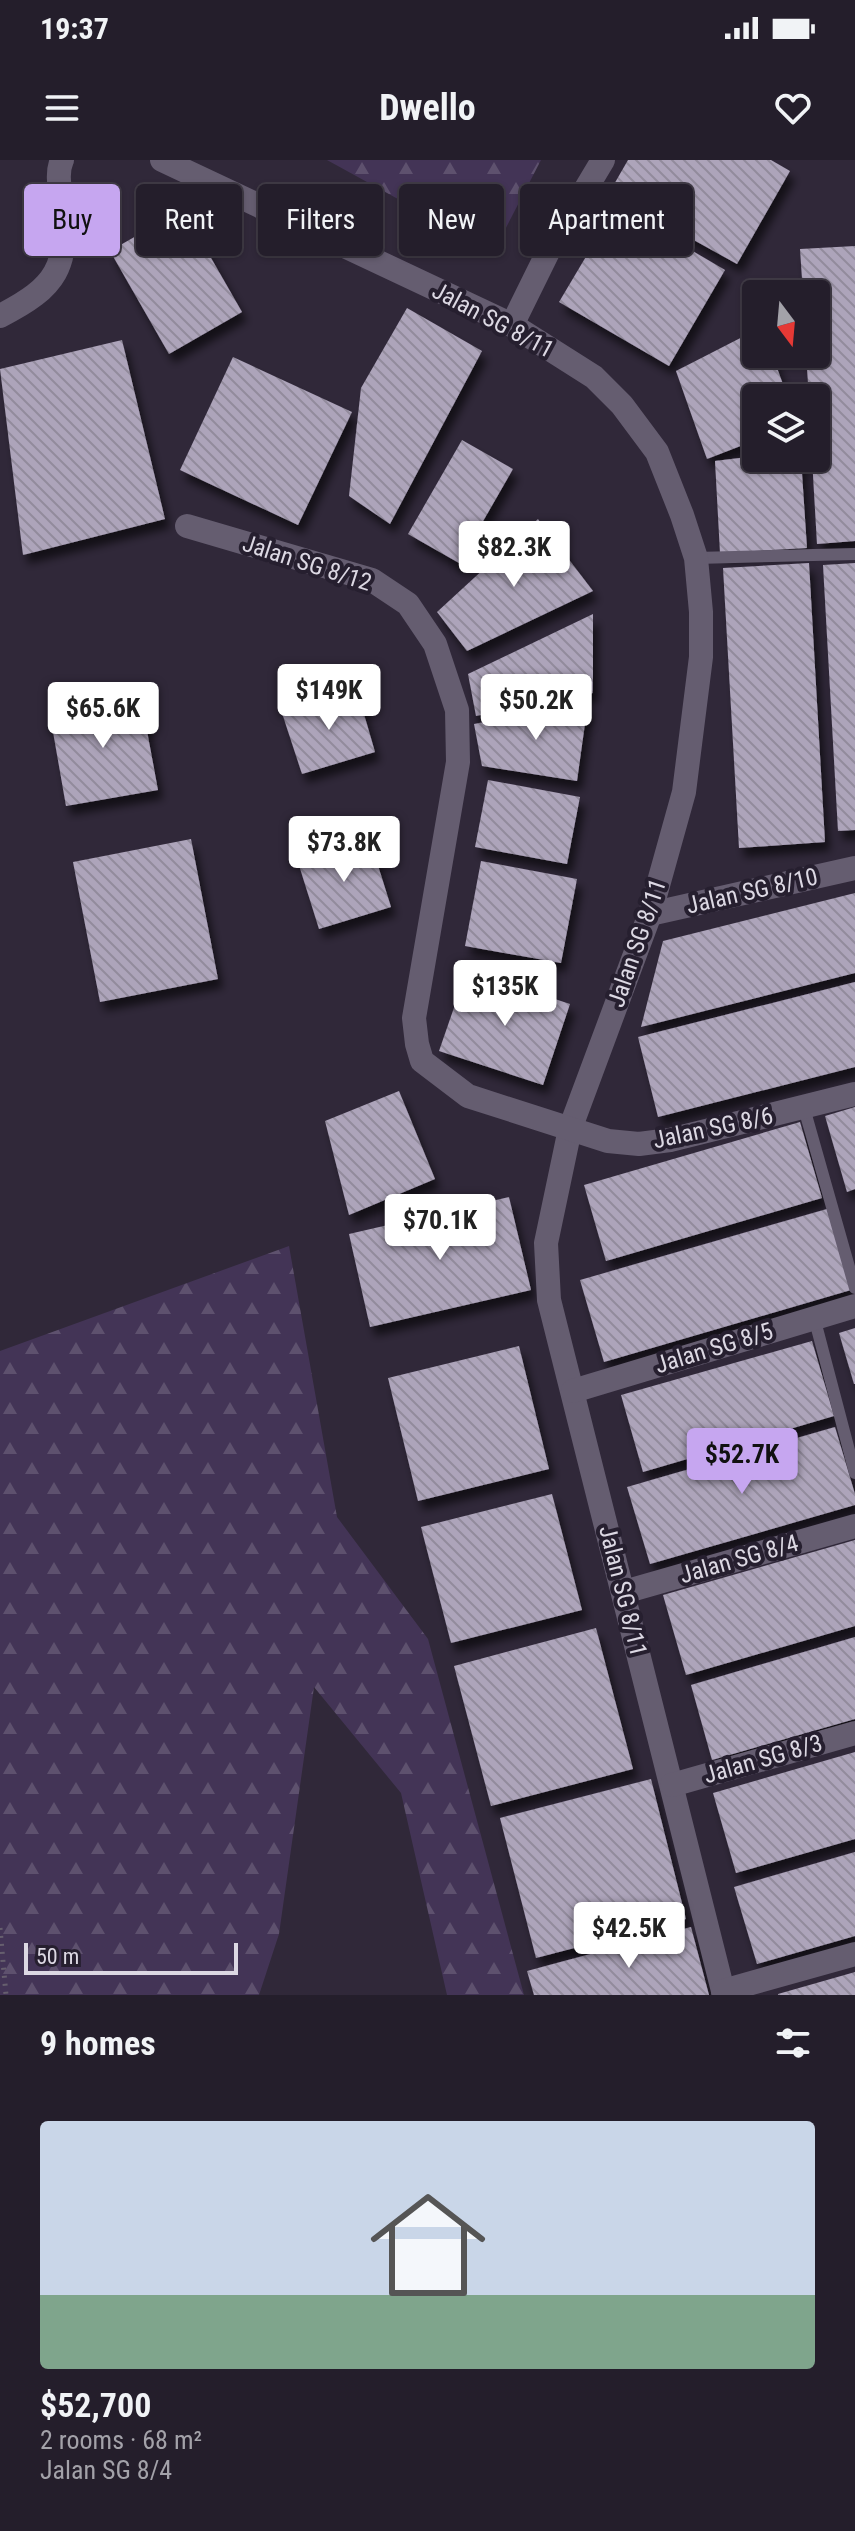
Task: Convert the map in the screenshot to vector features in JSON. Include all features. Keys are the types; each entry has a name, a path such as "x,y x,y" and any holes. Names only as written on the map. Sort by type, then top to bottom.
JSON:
{"street":[{"path":"0,316 44,288 60,268 64,217 59,174 62,160"},
{"name":"Jalan SG 8/11","path":"162,160 512,325 594,377 636,423 661,460 696,558 701,657 684,792 650,914 570,1129 546,1243 546,1270 549,1300 724,1993"},
{"path":"512,325 548,252 603,160"},
{"name":"Jalan SG 8/12","path":"187,526 372,580 408,604 435,644 457,710 458,762 414,1018 417,1044 422,1061 468,1096 570,1129"},
{"name":"Jalan SG 8/10","path":"650,914 855,868"},
{"name":"Jalan SG 8/6","path":"570,1129 608,1141 639,1144 670,1140 855,1094"},
{"name":"Jalan SG 8/5","path":"573,1391 855,1306"},
{"name":"Jalan SG 8/4","path":"624,1592 855,1526"},
{"name":"Jalan SG 8/3","path":"672,1785 855,1733"},
{"path":"724,1993 855,1954"}],"lane":[{"path":"696,558 855,554"},
{"path":"804,1108 855,1288"},
{"path":"814,1317 855,1473"}],"path":[{"path":"0,1928 6,1995"}],"green space":[{"path":"327,160 541,160 529,184 520,184 520,201 504,231 504,184 399,184 399,200 383,191 383,184 371,184"},
{"path":"289,1246 337,1517 428,1639 524,1995 447,1995 401,1793 314,1687 279,1934 259,1995 0,1995 0,1351"}],"building":[{"path":"628,160 771,160 790,171 737,264 693,240 693,184 614,184"},
{"path":"136,236 136,256 210,256 242,312 169,354 113,256 120,256 120,245"},
{"path":"855,246 855,541 817,544 813,472 830,472 830,384 808,384 807,368 830,368 830,280 802,280 800,249"},
{"path":"693,251 725,270 669,366 559,302 586,256 693,256"},
{"path":"407,308 482,351 390,524 349,496 361,388"},
{"path":"742,337 742,368 777,368 783,384 742,384 742,445 707,459 676,371"},
{"path":"122,340 165,519 23,555 0,369"},
{"path":"233,357 352,412 298,525 180,470"},
{"path":"462,440 513,469 459,563 408,534"},
{"path":"742,458 742,472 802,472 807,548 720,553 715,461"},
{"path":"538,519 593,591 467,651 437,612"},
{"path":"809,563 825,842 739,848 723,568"},
{"path":"855,563 855,830 838,831 823,565"},
{"path":"593,614 593,693 476,716 468,674"},
{"path":"357,690 375,752 302,774 282,713"},
{"path":"140,693 158,790 66,806 49,709"},
{"path":"588,702 577,781 482,766 474,724"},
{"path":"488,780 580,797 567,864 475,847"},
{"path":"191,839 218,979 100,1002 73,862"},
{"path":"370,840 391,907 319,929 298,862"},
{"path":"481,861 577,879 561,963 465,946"},
{"path":"855,893 855,973 641,1027 663,941"},
{"path":"467,970 570,1004 543,1085 439,1051"},
{"path":"855,982 855,1067 658,1117 638,1037"},
{"path":"399,1091 435,1179 349,1215 325,1121"},
{"path":"855,1107 855,1189 847,1192 825,1116"},
{"path":"800,1122 822,1198 606,1261 584,1185"},
{"path":"509,1197 531,1290 370,1327 349,1234"},
{"path":"827,1209 851,1290 604,1362 580,1280"},
{"path":"855,1328 855,1384 854,1384 839,1333"},
{"path":"812,1341 834,1416 643,1472 621,1395"},
{"path":"519,1346 549,1469 418,1501 388,1378"},
{"path":"835,1427 855,1494 855,1505 650,1564 627,1487"},
{"path":"552,1494 582,1610 451,1643 421,1527"},
{"path":"855,1540 855,1626 686,1675 663,1595"},
{"path":"596,1628 633,1769 491,1806 454,1666"},
{"path":"855,1637 855,1719 712,1760 691,1685"},
{"path":"855,1752 855,1839 736,1873 713,1793"},
{"path":"651,1779 686,1919 536,1958 500,1818"},
{"path":"855,1852 855,1936 757,1964 734,1887"},
{"path":"691,1927 709,1995 534,1995 527,1971"},
{"path":"855,1972 855,1995 778,1995 778,1994"}]}
